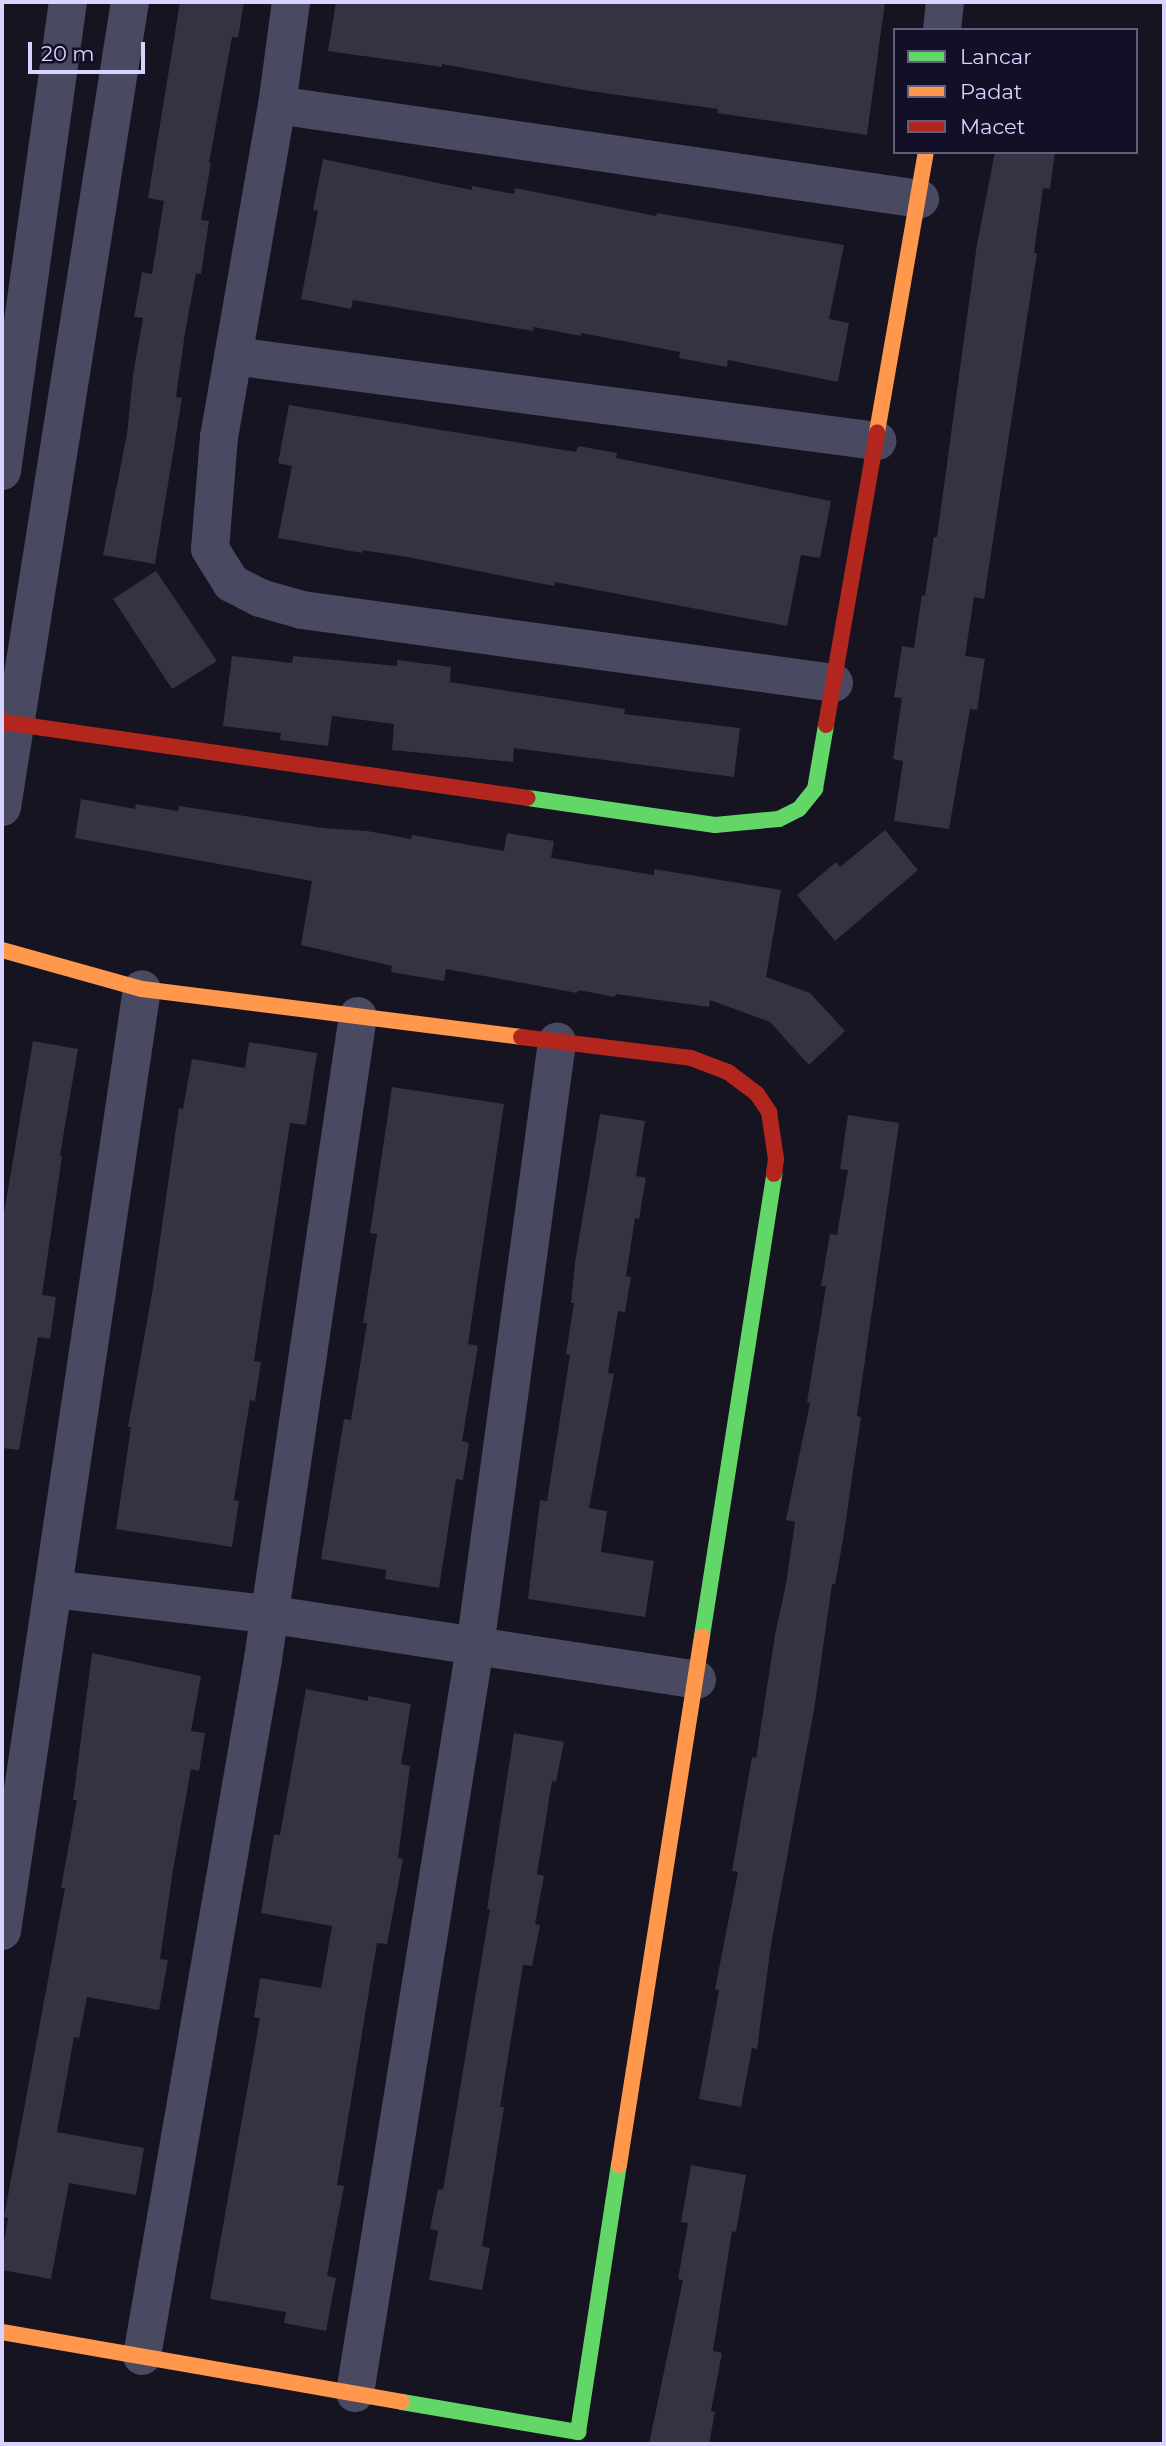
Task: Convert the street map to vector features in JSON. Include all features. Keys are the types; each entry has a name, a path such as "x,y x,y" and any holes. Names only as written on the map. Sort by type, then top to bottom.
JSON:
{"street":[{"path":"2,471 68,2"},
{"path":"2,807 8,722 130,2"},
{"path":"291,2 277,105 219,437 210,549 231,583 260,598 302,610 834,683"},
{"path":"942,28 945,2"},
{"path":"277,105 920,198"},
{"path":"8,722 715,825 779,819 799,809 815,789 926,154"},
{"path":"233,356 877,441"},
{"path":"2,950 142,989 691,1058 728,1072 757,1094 769,1112 776,1159 578,2432 2,2332"},
{"path":"2,1931 142,989"},
{"path":"142,2356 263,1659 267,1614 358,1016"},
{"path":"355,2393 475,1647 556,1042"},
{"path":"53,1588 267,1614 697,1680"}],"building":[{"path":"180,2 244,2 238,38 232,37 209,163 201,220 209,221 201,274 196,273 185,333 176,397 182,398 155,564 103,555 127,434 133,375 143,318 134,317 142,272 152,274 164,201 148,198"},
{"path":"336,2 885,2 867,135 717,113 718,109 583,90 442,64 442,67 328,51"},
{"path":"995,154 1055,154 1050,189 1043,188 1034,253 1037,253 984,599 974,597 965,656 985,659 977,710 970,709 949,829 894,821 903,761 893,759 902,698 894,697 902,646 914,648 934,537 937,537 977,244"},
{"path":"323,159 472,190 472,186 514,194 515,188 656,216 657,213 844,245 829,319 849,323 838,382 728,360 727,367 679,358 680,352 581,333 581,336 534,327 533,331 353,300 351,309 301,299 318,211 313,210"},
{"path":"289,405 576,452 578,446 617,453 616,458 831,501 820,558 801,555 787,626 555,582 554,586 407,557 362,550 362,553 278,538 292,466 278,463"},
{"path":"156,571 217,661 172,689 113,599"},
{"path":"232,656 292,663 293,656 397,666 397,660 451,667 450,682 625,709 624,714 740,728 734,777 514,748 513,762 392,750 394,724 332,716 328,746 280,740 281,733 223,726"},
{"path":"81,799 135,809 136,804 178,811 179,806 411,839 412,835 504,851 507,833 554,841 551,858 654,875 654,869 781,890 766,977 810,993 845,1031 809,1065 770,1022 710,1000 709,1007 616,994 615,997 578,990 577,993 446,969 444,981 391,972 392,966 301,945 312,881 75,838"},
{"path":"885,830 918,870 835,941 797,895 836,862 840,867"},
{"path":"33,1041 78,1049 60,1155 62,1156 42,1295 56,1297 50,1339 38,1337 19,1450 2,1448 2,1225"},
{"path":"249,1042 317,1053 306,1125 290,1123 254,1361 261,1362 255,1401 250,1400 234,1500 239,1501 232,1547 116,1529 131,1427 128,1427 153,1288 179,1108 183,1109 192,1059 245,1068"},
{"path":"392,1087 504,1104 468,1344 478,1346 462,1441 469,1443 463,1480 456,1479 439,1588 385,1579 386,1570 321,1559 344,1419 351,1420 367,1323 363,1323 377,1234 370,1233"},
{"path":"600,1114 645,1121 636,1176 646,1178 639,1219 635,1218 626,1276 631,1277 625,1312 618,1311 608,1373 614,1374 589,1508 607,1511 601,1552 654,1561 645,1617 528,1599 540,1500 547,1501 570,1355 566,1354 574,1303 571,1303 575,1262"},
{"path":"848,1115 899,1123 857,1416 861,1417 843,1540 835,1584 832,1584 815,1704 771,1945 757,2049 752,2048 741,2107 699,2099 719,1990 715,1989 738,1872 732,1871 752,1757 756,1758 775,1635 786,1584 795,1522 786,1520 810,1403 807,1402 826,1286 821,1286 830,1234 837,1235 848,1170 840,1169"},
{"path":"92,1653 201,1676 191,1731 205,1733 199,1771 191,1769 173,1870 160,1959 168,1960 159,2010 87,1997 79,2038 74,2037 57,2132 144,2148 136,2195 69,2183 51,2279 2,2270 8,2218 4,2217 65,1888 61,1888 77,1800 73,1800"},
{"path":"306,1689 368,1701 368,1696 411,1704 401,1764 410,1766 398,1858 403,1859 387,1944 377,1943 337,2185 344,2186 327,2276 336,2278 326,2331 284,2323 286,2312 210,2299 260,2018 254,2017 260,1978 321,1988 332,1926 261,1913 274,1834 280,1835"},
{"path":"514,1733 564,1742 556,1782 552,1781 537,1874 544,1876 535,1924 540,1925 532,1966 523,1965 500,2107 504,2107 482,2246 490,2248 482,2290 429,2280 438,2231 430,2229 438,2189 443,2190 490,1909 487,1909"},
{"path":"691,2165 746,2175 736,2232 732,2231 713,2351 722,2353 711,2411 715,2412 709,2444 649,2444 683,2280 678,2279 688,2223 681,2222"}],"traffic: fast":[{"path":"528,798 715,825 779,819 799,809 815,789 826,725"},
{"path":"702,1636 774,1174"},
{"path":"402,2402 578,2432 619,2165"}],"traffic: slow":[{"path":"877,432 926,154"},
{"path":"2,950 142,989 521,1037"},
{"path":"619,2165 702,1636"},
{"path":"2,2332 402,2402"}],"traffic: jam":[{"path":"826,725 877,432"},
{"path":"2,722 528,798"},
{"path":"521,1037 691,1058 728,1072 757,1094 769,1112 776,1159 774,1174"}]}
